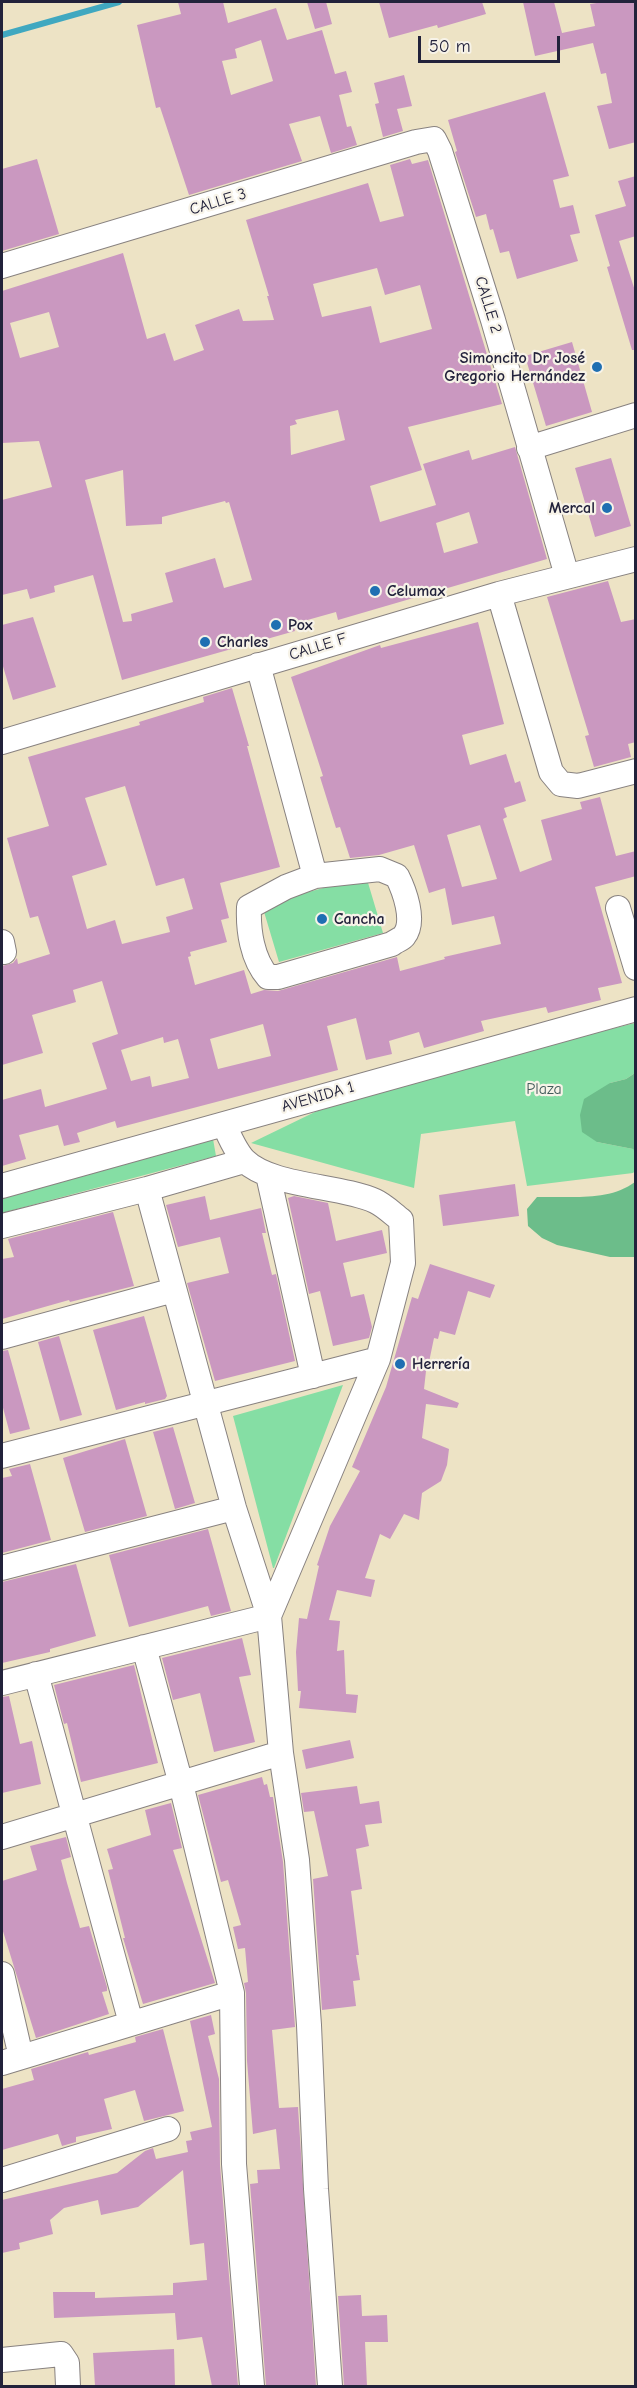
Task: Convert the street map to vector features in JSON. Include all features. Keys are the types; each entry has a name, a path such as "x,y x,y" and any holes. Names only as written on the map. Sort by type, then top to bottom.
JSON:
{"street":[{"name":"CALLE 3","path":"2,266 434,139"},
{"name":"CALLE 2","path":"434,139 440,151 489,309 567,576"},
{"path":"530,448 636,415"},
{"name":"CALLE F","path":"2,742 499,594 636,559"},
{"path":"499,594 551,772 561,784 578,786 636,771"},
{"path":"258,665 315,876"},
{"path":"380,869 397,876 406,893 409,924 404,936 384,946 278,977 268,977 262,970 248,930 249,907 286,887 315,876 380,869"},
{"path":"618,908 636,968"},
{"name":"AVENIDA 1","path":"2,1186 636,1008"},
{"path":"224,1124 232,1143 244,1161 268,1175 376,1201 400,1220 403,1263 378,1359 269,1616"},
{"path":"2,1226 147,1189 244,1161"},
{"path":"268,1175 313,1376"},
{"path":"147,1189 234,1508 269,1616 281,1753 297,1860 330,2386"},
{"path":"2,1337 174,1290"},
{"path":"2,1455 378,1359"},
{"path":"2,1568 234,1508"},
{"path":"2,1683 269,1616"},
{"path":"144,1647 181,1784 232,1993 234,2164 252,2386"},
{"path":"36,1674 131,2023"},
{"path":"2,1837 281,1753"},
{"path":"2,1974 11,2060 232,1993"},
{"path":"2,2180 168,2129"},
{"path":"2,2360 61,2354 67,2363 68,2386"}],"green space":[{"name":"Cancha","path":"366,876 383,933 279,962 262,905"},
{"name":"Plaza","path":"635,1023 635,1073 626,1079 610,1083 597,1142 633,1149 636,1152 633,1173 527,1186 515,1121 421,1134 414,1188 251,1143 319,1110 451,1069"},
{"path":"635,1073 635,1152 633,1149 597,1142 582,1132 580,1115 584,1099 610,1083 626,1079"},
{"path":"213,1139 216,1156 2,1213 2,1198"},
{"path":"635,1182 635,1257 610,1257 557,1245 542,1238 528,1226 527,1209 537,1197 588,1197 613,1193"},
{"path":"343,1385 274,1568 273,1568 233,1416"}],"building":[{"path":"178,2 223,2 228,23 276,8 287,40 322,30 335,74 346,71 352,92 339,95 347,127 351,126 357,145 331,153 320,116 289,124 302,161 189,195 160,107 156,108 137,25 181,14","holes":["261,40 273,81 231,95 222,61 237,58 235,49"]},
{"path":"307,2 326,2 332,24 315,29"},
{"path":"379,2 482,2 486,14 438,28 437,25 389,38"},
{"path":"523,2 554,2 562,33 595,26 590,4 636,2 636,142 609,149 597,106 612,103 606,73 601,74 593,43 535,56"},
{"path":"404,75 412,106 397,109 403,131 383,137 375,104 379,103 374,83"},
{"path":"545,92 569,176 553,180 560,208 573,205 580,233 570,235 578,261 517,279 509,251 500,253 486,214 476,217 455,152 457,151 448,120"},
{"path":"37,159 59,234 2,251 2,169"},
{"path":"410,159 412,164 428,160 502,404 408,427 422,470 370,486 380,522 436,505 423,464 469,450 472,460 515,447 547,559 338,620 336,612 293,624 295,631 122,680 93,575 54,586 55,592 30,599 27,589 2,595 2,500 52,487 39,441 2,443 2,291 123,253 147,339 165,333 174,361 204,350 195,325 239,309 243,321 274,320 246,220 368,183 380,222 404,216 390,165","holes":["377,268 385,295 420,285 432,329 380,343 371,306 322,317 313,284","49,312 59,347 20,358 10,323","338,410 345,440 291,455 290,426 297,424 295,420","123,470 126,526 162,524 162,517 225,501 229,502 252,580 224,588 215,558 165,573 173,602 131,614 132,621 123,622 85,480","469,512 478,543 444,553 436,523"]},
{"path":"636,176 636,236 619,241 636,294 636,350 632,350 607,267 610,266 595,215 626,206 618,181"},
{"path":"572,342 592,412 546,426 525,356"},
{"path":"611,458 631,526 595,537 575,468"},
{"path":"608,581 621,622 636,619 636,742 628,744 631,757 594,767 585,736 589,735 547,597"},
{"path":"33,617 56,687 13,700 2,663 2,625"},
{"path":"478,622 504,724 462,735 470,765 506,754 515,783 520,781 526,801 504,808 507,817 503,819 520,872 552,860 541,820 582,809 580,802 600,797 616,856 636,851 636,876 595,887 622,983 598,988 601,1000 548,1013 546,1007 481,1021 484,1031 424,1048 419,1032 389,1041 392,1054 366,1060 356,1018 327,1026 338,1070 117,1128 115,1121 77,1133 80,1142 64,1146 58,1125 19,1135 26,1159 2,1166 2,1100 41,1089 45,1107 107,1089 92,1043 118,1034 102,981 73,990 76,1002 32,1015 43,1053 2,1065 2,966 13,963 17,958 18,964 50,954 38,916 30,918 7,838 49,826 28,757 140,725 139,722 204,702 203,697 232,688 280,867 220,883 229,918 221,920 227,942 190,952 191,956 188,957 195,985 244,970 251,994 264,990 278,991 397,957 400,971 445,959 444,957 501,944 494,916 452,925 445,888 429,893 414,845 379,855 350,858 340,827 336,828 320,777 323,776 291,677 380,645 381,648","holes":["125,786 156,886 184,878 193,909 166,917 170,932 122,944 115,920 87,929 72,876 107,865 85,798","480,825 497,879 462,887 447,835","263,1024 271,1056 218,1069 210,1039","163,1037 164,1043 178,1039 189,1078 152,1087 150,1076 131,1081 121,1050"]},
{"path":"515,1184 519,1216 443,1226 439,1195"},
{"path":"205,1196 210,1220 261,1208 266,1233 262,1233 272,1275 276,1274 295,1361 215,1381 187,1283 229,1273 220,1237 178,1247 166,1205"},
{"path":"294,1196 328,1203 336,1241 382,1230 387,1253 343,1263 351,1297 364,1294 372,1327 369,1338 333,1346 320,1291 309,1294 288,1198"},
{"path":"113,1212 134,1286 70,1302 69,1300 2,1319 2,1259 14,1257 8,1239"},
{"path":"430,1264 495,1285 490,1298 468,1291 455,1335 440,1331 438,1339 434,1338 429,1362 427,1362 424,1389 459,1403 457,1408 426,1404 422,1438 449,1449 447,1465 441,1481 422,1493 419,1520 404,1514 390,1539 380,1534 365,1578 375,1580 371,1597 337,1590 329,1620 340,1621 337,1651 344,1650 346,1694 358,1695 356,1713 299,1708 301,1691 298,1691 296,1652 299,1618 307,1619 319,1566 317,1565 330,1526 360,1471 352,1467 386,1387 412,1297 418,1299"},
{"path":"144,1316 167,1396 165,1399 116,1410 93,1330"},
{"path":"59,1336 82,1415 60,1421 38,1342"},
{"path":"8,1350 30,1429 10,1434 2,1404 2,1351"},
{"path":"173,1427 195,1503 175,1509 153,1432"},
{"path":"125,1439 147,1516 85,1532 63,1458"},
{"path":"30,1464 51,1540 2,1553 2,1478 12,1476 9,1469"},
{"path":"208,1529 231,1611 211,1616 208,1606 129,1627 109,1555"},
{"path":"76,1564 96,1636 50,1649 50,1652 2,1663 2,1582"},
{"path":"242,1638 251,1675 239,1677 255,1742 214,1752 200,1693 173,1700 162,1658"},
{"path":"134,1665 158,1763 81,1782 67,1723 64,1724 54,1685"},
{"path":"9,1696 20,1744 32,1741 41,1784 2,1793 2,1697"},
{"path":"350,1740 354,1758 306,1769 302,1750"},
{"path":"262,1777 264,1785 267,1784 270,1797 273,1797 283,1862 295,2027 272,2030 279,2108 298,2107 316,2386 266,2386 250,2184 258,2183 257,2170 280,2169 276,2129 253,2134 247,2061 244,1983 248,1982 245,1948 238,1949 233,1927 241,1925 228,1880 221,1882 198,1795"},
{"path":"357,1786 360,1804 379,1801 382,1823 365,1825 369,1846 356,1849 362,1889 351,1891 359,1955 356,1955 360,1980 353,1981 356,2006 322,2010 313,1879 328,1876 314,1811 304,1812 301,1793"},
{"path":"171,1803 182,1848 173,1850 215,1983 143,2004 123,1938 125,1938 108,1870 113,1869 107,1849 151,1835 145,1810"},
{"path":"66,1837 71,1857 61,1860 80,1928 89,1926 107,1987 107,1991 102,1992 109,2014 36,2038 2,1928 2,1881 37,1870 30,1846"},
{"path":"211,2015 215,2034 208,2036 219,2079 220,2165 238,2386 212,2386 202,2337 177,2340 175,2313 54,2318 53,2292 95,2292 95,2298 173,2295 173,2283 207,2280 204,2243 190,2245 183,2170 138,2207 101,2215 98,2200 64,2208 50,2220 53,2234 19,2243 20,2249 2,2253 2,2200 117,2173 145,2151 153,2148 156,2159 188,2152 186,2141 192,2140 190,2132 212,2127 190,2021"},
{"path":"163,2029 184,2111 144,2121 135,2090 104,2099 112,2129 76,2137 76,2142 62,2146 58,2134 2,2150 2,2089 34,2080 31,2069 88,2052 89,2055 136,2042 135,2037"},
{"path":"361,2295 362,2316 387,2315 388,2342 365,2342 367,2386 344,2386 338,2296"},
{"path":"174,2349 175,2386 95,2386 93,2353"}],"waterway":[{"path":"2,35 119,2"}],"place":[{"name":"Simoncito Dr José Gregorio Hernández","path":"597,367"},
{"name":"Mercal","path":"607,508"},
{"name":"Celumax","path":"375,591"},
{"name":"Pox","path":"276,625"},
{"name":"Charles","path":"205,642"},
{"name":"Cancha","path":"322,919"},
{"name":"Herrería","path":"400,1364"}]}
